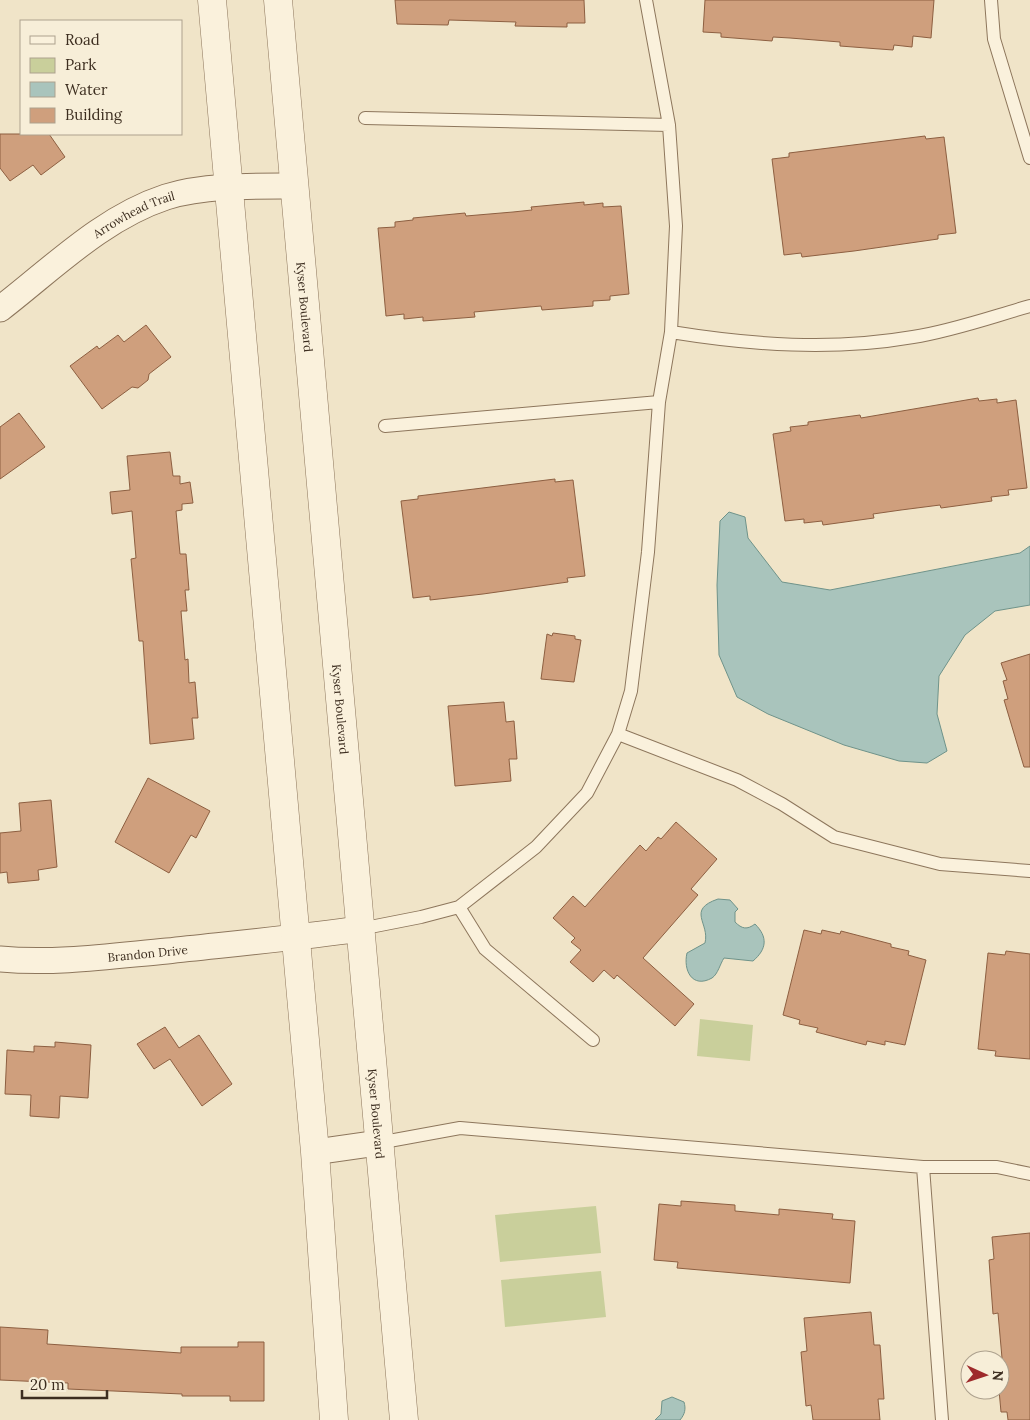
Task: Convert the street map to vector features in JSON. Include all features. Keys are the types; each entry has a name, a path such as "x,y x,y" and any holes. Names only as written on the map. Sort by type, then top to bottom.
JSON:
{"street":[{"path":"212,0 315,1152 334,1420"},
{"name":"Kyser Boulevard","path":"278,0 404,1420"},
{"name":"Arrowhead Trail","path":"0,309 109,224 166,197 229,186 294,186"},
{"name":"Brandon Drive","path":"0,959 20,961 115,956 295,938 360,929"},
{"path":"315,1152 378,1143"}],"lane":[{"path":"360,929 421,917 459,907 536,847 587,793 618,734 632,681 648,552 659,402 672,332 676,226 669,125 646,0"},
{"path":"991,0 994,39 1030,158"},
{"path":"365,118 669,125"},
{"path":"672,332 764,344 810,346 862,344 914,337 1030,306"},
{"path":"385,426 659,402"},
{"path":"618,734 737,780 782,804 834,837 940,864 1030,871"},
{"path":"459,907 485,949 593,1040"},
{"path":"378,1143 460,1128 923,1167 997,1167 1030,1174"},
{"path":"923,1167 942,1420"}],"green space":[{"path":"700,1019 753,1025 750,1061 697,1056"},
{"path":"596,1206 601,1253 500,1262 495,1215"},
{"path":"601,1271 606,1317 505,1327 501,1280"}],"water":[{"path":"729,512 745,517 748,538 782,582 830,590 1020,553 1030,546 1030,605 995,611 965,635 939,676 937,714 947,751 927,763 899,761 844,745 768,714 737,697 719,655 717,585 720,521"},
{"path":"718,899 730,900 738,909 735,912 735,922 745,928 755,924 764,938 764,943 761,952 753,961 724,958 712,978 699,981 690,976 686,966 687,953 705,943 706,936 701,912 708,903"},
{"path":"672,1397 684,1402 685,1411 682,1418 680,1420 655,1420 661,1414 662,1401"}],"building":[{"path":"395,0 584,0 585,23 567,23 567,27 515,26 516,22 449,20 448,25 397,24"},
{"path":"705,0 934,0 931,38 913,36 912,47 894,45 893,50 840,46 840,42 790,38 773,37 772,41 721,37 721,33 703,32"},
{"path":"0,134 50,135 65,157 41,175 33,165 10,181 0,168"},
{"path":"925,136 926,139 944,137 956,233 938,235 938,239 854,251 802,257 801,253 784,255 772,159 789,157 789,153"},
{"path":"584,202 584,205 603,203 603,207 621,206 629,294 610,296 610,300 593,301 593,306 542,310 541,306 474,312 475,317 423,321 423,317 404,319 404,314 386,316 378,228 395,227 395,222 413,220 413,218 465,213 466,216 513,212 532,210 531,207"},
{"path":"146,325 171,357 149,374 148,380 138,388 132,387 102,409 70,366 97,346 99,349 118,335 124,342"},
{"path":"978,398 979,401 997,399 997,403 1016,400 1027,488 1008,490 1009,495 991,497 992,501 941,508 940,505 901,510 873,514 874,518 823,525 822,521 804,523 804,519 785,521 773,434 791,431 790,427 808,425 808,422 860,415 861,418"},
{"path":"19,413 45,447 0,479 0,427"},
{"path":"170,452 173,476 180,476 180,484 190,482 193,503 182,504 182,510 176,511 180,554 186,554 189,590 185,590 187,611 181,611 185,660 188,659 189,683 195,682 198,718 192,718 194,739 150,744 143,641 139,641 131,559 136,558 132,511 112,514 110,492 130,490 127,456"},
{"path":"555,479 555,482 573,480 585,576 567,578 568,582 483,594 430,600 430,596 413,598 401,501 418,499 418,496"},
{"path":"553,633 575,636 575,639 581,640 574,682 541,679 547,634 552,636"},
{"path":"1030,654 1030,767 1024,767 1004,700 1008,699 1003,681 1007,680 1001,663"},
{"path":"504,702 506,722 514,721 517,759 509,759 511,781 455,786 448,706"},
{"path":"148,778 210,811 196,838 191,835 169,873 115,842"},
{"path":"51,800 57,867 38,870 39,880 8,883 7,872 0,873 0,833 21,831 19,803"},
{"path":"676,822 717,859 691,889 698,895 643,958 694,1004 675,1026 617,975 614,979 604,970 593,982 570,962 581,950 571,942 575,938 553,918 573,896 585,907 640,845 646,851 658,837 661,839"},
{"path":"804,930 821,934 822,930 840,934 841,931 891,944 891,947 909,951 908,955 926,960 905,1045 885,1041 885,1045 867,1041 866,1045 816,1032 818,1028 799,1024 800,1020 783,1015"},
{"path":"1006,951 1030,954 1030,1059 995,1056 996,1051 978,1049 988,953 1005,955"},
{"path":"165,1027 179,1048 199,1035 232,1084 202,1106 170,1059 154,1069 137,1044"},
{"path":"55,1042 91,1045 88,1098 60,1096 59,1118 30,1116 31,1095 5,1094 7,1050 34,1052 34,1046 55,1047"},
{"path":"681,1201 735,1205 735,1211 779,1215 779,1209 833,1214 832,1219 855,1221 850,1283 677,1268 678,1262 654,1260 659,1204 681,1206"},
{"path":"1030,1233 1030,1420 1008,1420 1007,1412 1001,1412 1000,1400 1010,1400 1010,1350 1001,1350 998,1313 993,1314 989,1260 994,1259 992,1237"},
{"path":"871,1312 874,1345 880,1345 884,1399 878,1399 880,1420 813,1420 811,1405 806,1406 801,1352 807,1351 804,1318"},
{"path":"0,1327 48,1330 47,1344 181,1353 181,1347 238,1347 238,1342 264,1342 264,1401 230,1401 230,1396 182,1396 182,1394 68,1389 68,1383 0,1380"}]}
